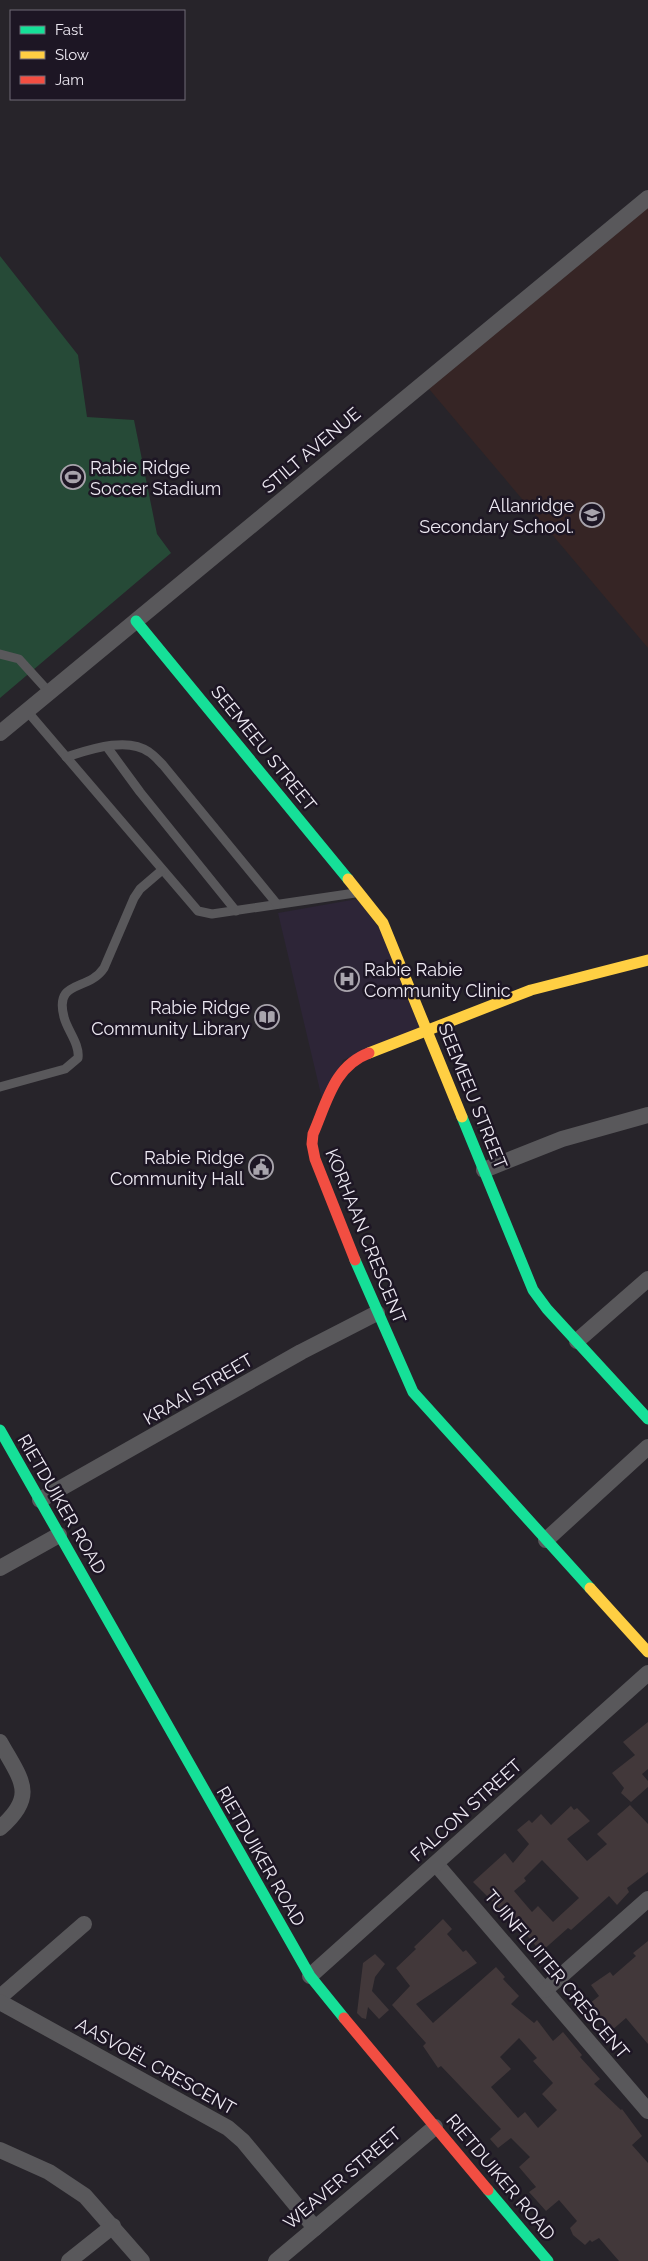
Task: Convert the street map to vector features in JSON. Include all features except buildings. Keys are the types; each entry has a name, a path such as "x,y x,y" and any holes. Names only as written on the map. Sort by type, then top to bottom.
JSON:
{"street":[{"name":"STILT AVENUE","path":"0,733 648,198"},
{"name":"SEEMEEU STREET","path":"136,621 360,892 383,923 532,1290 547,1309 648,1419"},
{"name":"KORHAAN CRESCENT","path":"648,960 531,990 427,1029 350,1061 338,1077 313,1134 312,1144 315,1158 377,1313 413,1392 648,1652"},
{"path":"484,1170 562,1139 648,1114"},
{"path":"578,1341 648,1278"},
{"name":"KRAAI STREET","path":"40,1500 301,1352 377,1313"},
{"name":"RIETDUIKER ROAD","path":"0,1430 310,1976 548,2261"},
{"path":"546,1540 648,1447"},
{"path":"0,1568 59,1535"},
{"name":"FALCON STREET","path":"310,1976 648,1672"},
{"path":"0,1742 19,1776 22,1792 18,1810 0,1828"},
{"name":"TUINFLUITER CRESCENT","path":"436,1864 648,2111"},
{"path":"545,1990 648,1899"},
{"path":"0,1997 84,1924"},
{"name":"AASVOËL CRESCENT","path":"0,2002 228,2128 243,2141 315,2228"},
{"name":"WEAVER STREET","path":"276,2261 435,2127"},
{"path":"0,2150 49,2172 94,2204 142,2261"},
{"path":"69,2261 113,2226"}],"lane":[{"path":"0,654 19,659 49,692"},
{"path":"27,711 198,911 212,914 360,892"},
{"path":"66,757 107,747 135,746 149,751 277,904"},
{"path":"107,747 140,792 236,911"},
{"path":"0,1087 65,1069 78,1058 79,1053 64,1015 62,999 66,991 97,977 104,968 116,936 136,894 162,871"}],"shaded area":[{"name":"Allanridge Secondary School.","path":"648,198 648,648 424,383"},
{"name":"Rabie Rabie Community Clinic","path":"357,899 380,929 420,1028 343,1060 323,1103 278,913"}],"green space":[{"name":"Rabie Ridge Soccer Stadium","path":"0,256 78,355 87,417 134,420 157,534 171,553 0,698"}],"traffic: fast":[{"path":"136,621 348,879"},
{"path":"462,1117 533,1290 547,1309 648,1419"},
{"path":"355,1260 413,1392 590,1588"},
{"path":"0,1430 310,1976 344,2018"},
{"path":"488,2190 548,2261"}],"traffic: slow":[{"path":"348,879 383,923 462,1117"},
{"path":"369,1053 531,990 648,960"},
{"path":"590,1588 648,1652"}],"traffic: jam":[{"path":"355,1260 315,1159 312,1144 313,1134 333,1086 347,1067 369,1053"},
{"path":"344,2018 488,2190"}],"place":[{"name":"Rabie Ridge Soccer Stadium","path":"73,477"},
{"name":"Allanridge Secondary School.","path":"592,515"},
{"name":"Rabie Rabie Community Clinic","path":"347,979"},
{"name":"Rabie Ridge Community Library","path":"267,1017"},
{"name":"Rabie Ridge Community Hall","path":"261,1167"}]}
